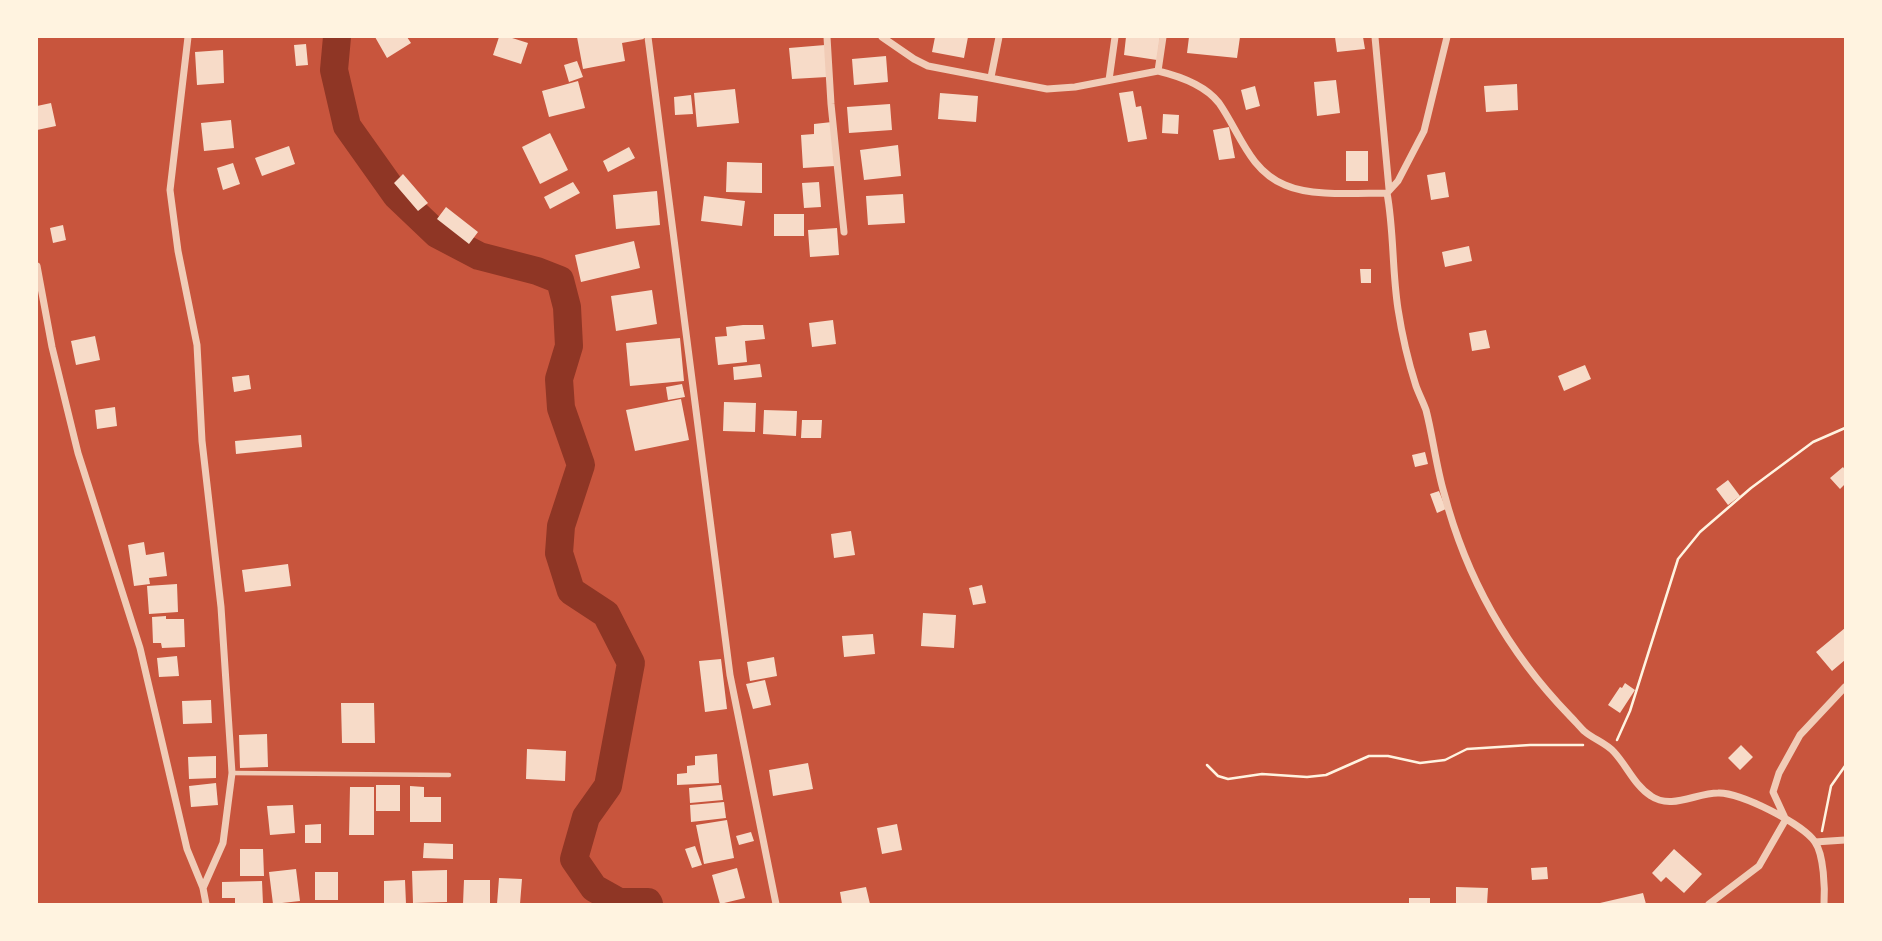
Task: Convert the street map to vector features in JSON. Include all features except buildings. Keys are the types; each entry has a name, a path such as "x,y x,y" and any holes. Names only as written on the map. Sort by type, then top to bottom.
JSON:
{"street":[{"path":"188,37 170,190 178,251 197,345 202,441 221,607 232,773 223,843 203,888"},
{"path":"648,37 730,675 776,904"},
{"path":"827,37 844,232"},
{"path":"882,37 928,66 1047,89 1075,87 1158,71 1184,79 1218,102 1249,156 1275,180 1288,187 1303,190 1388,191 1398,181 1424,131 1447,37"},
{"path":"991,77 999,37"},
{"path":"1109,80 1115,37"},
{"path":"1158,71 1163,37"},
{"path":"1375,37 1394,279 1403,341 1426,411 1438,473 1460,544 1493,615 1518,656 1543,689 1584,731 1612,750 1632,777 1651,796 1664,802 1718,793 1731,794 1765,807 1818,842 1845,840"},
{"path":"37,266 52,347 78,453 139,648 187,849 203,888 206,904"},
{"path":"1786,819 1773,792 1779,773 1800,735 1845,687"},
{"path":"1709,904 1759,866 1786,819"},
{"path":"1818,842 1824,904"}],"lane":[{"path":"232,773 449,775"}],"path":[{"path":"1612,750 1630,711 1678,559 1700,532 1751,488 1813,442 1845,428"},
{"path":"1207,765 1218,776 1228,779 1262,774 1307,777 1326,775 1369,756 1388,756 1420,763 1445,760 1467,749 1583,745 1600,741"},
{"path":"1818,842 1831,786 1845,766"}],"waterway":[{"path":"337,37 334,70 347,126 396,195 437,234 479,256 560,280 567,307 569,346 559,379 561,408 581,465 561,526 559,553 571,591 606,614 631,663 608,786 586,817 574,859 594,888 619,902 649,904"}]}
